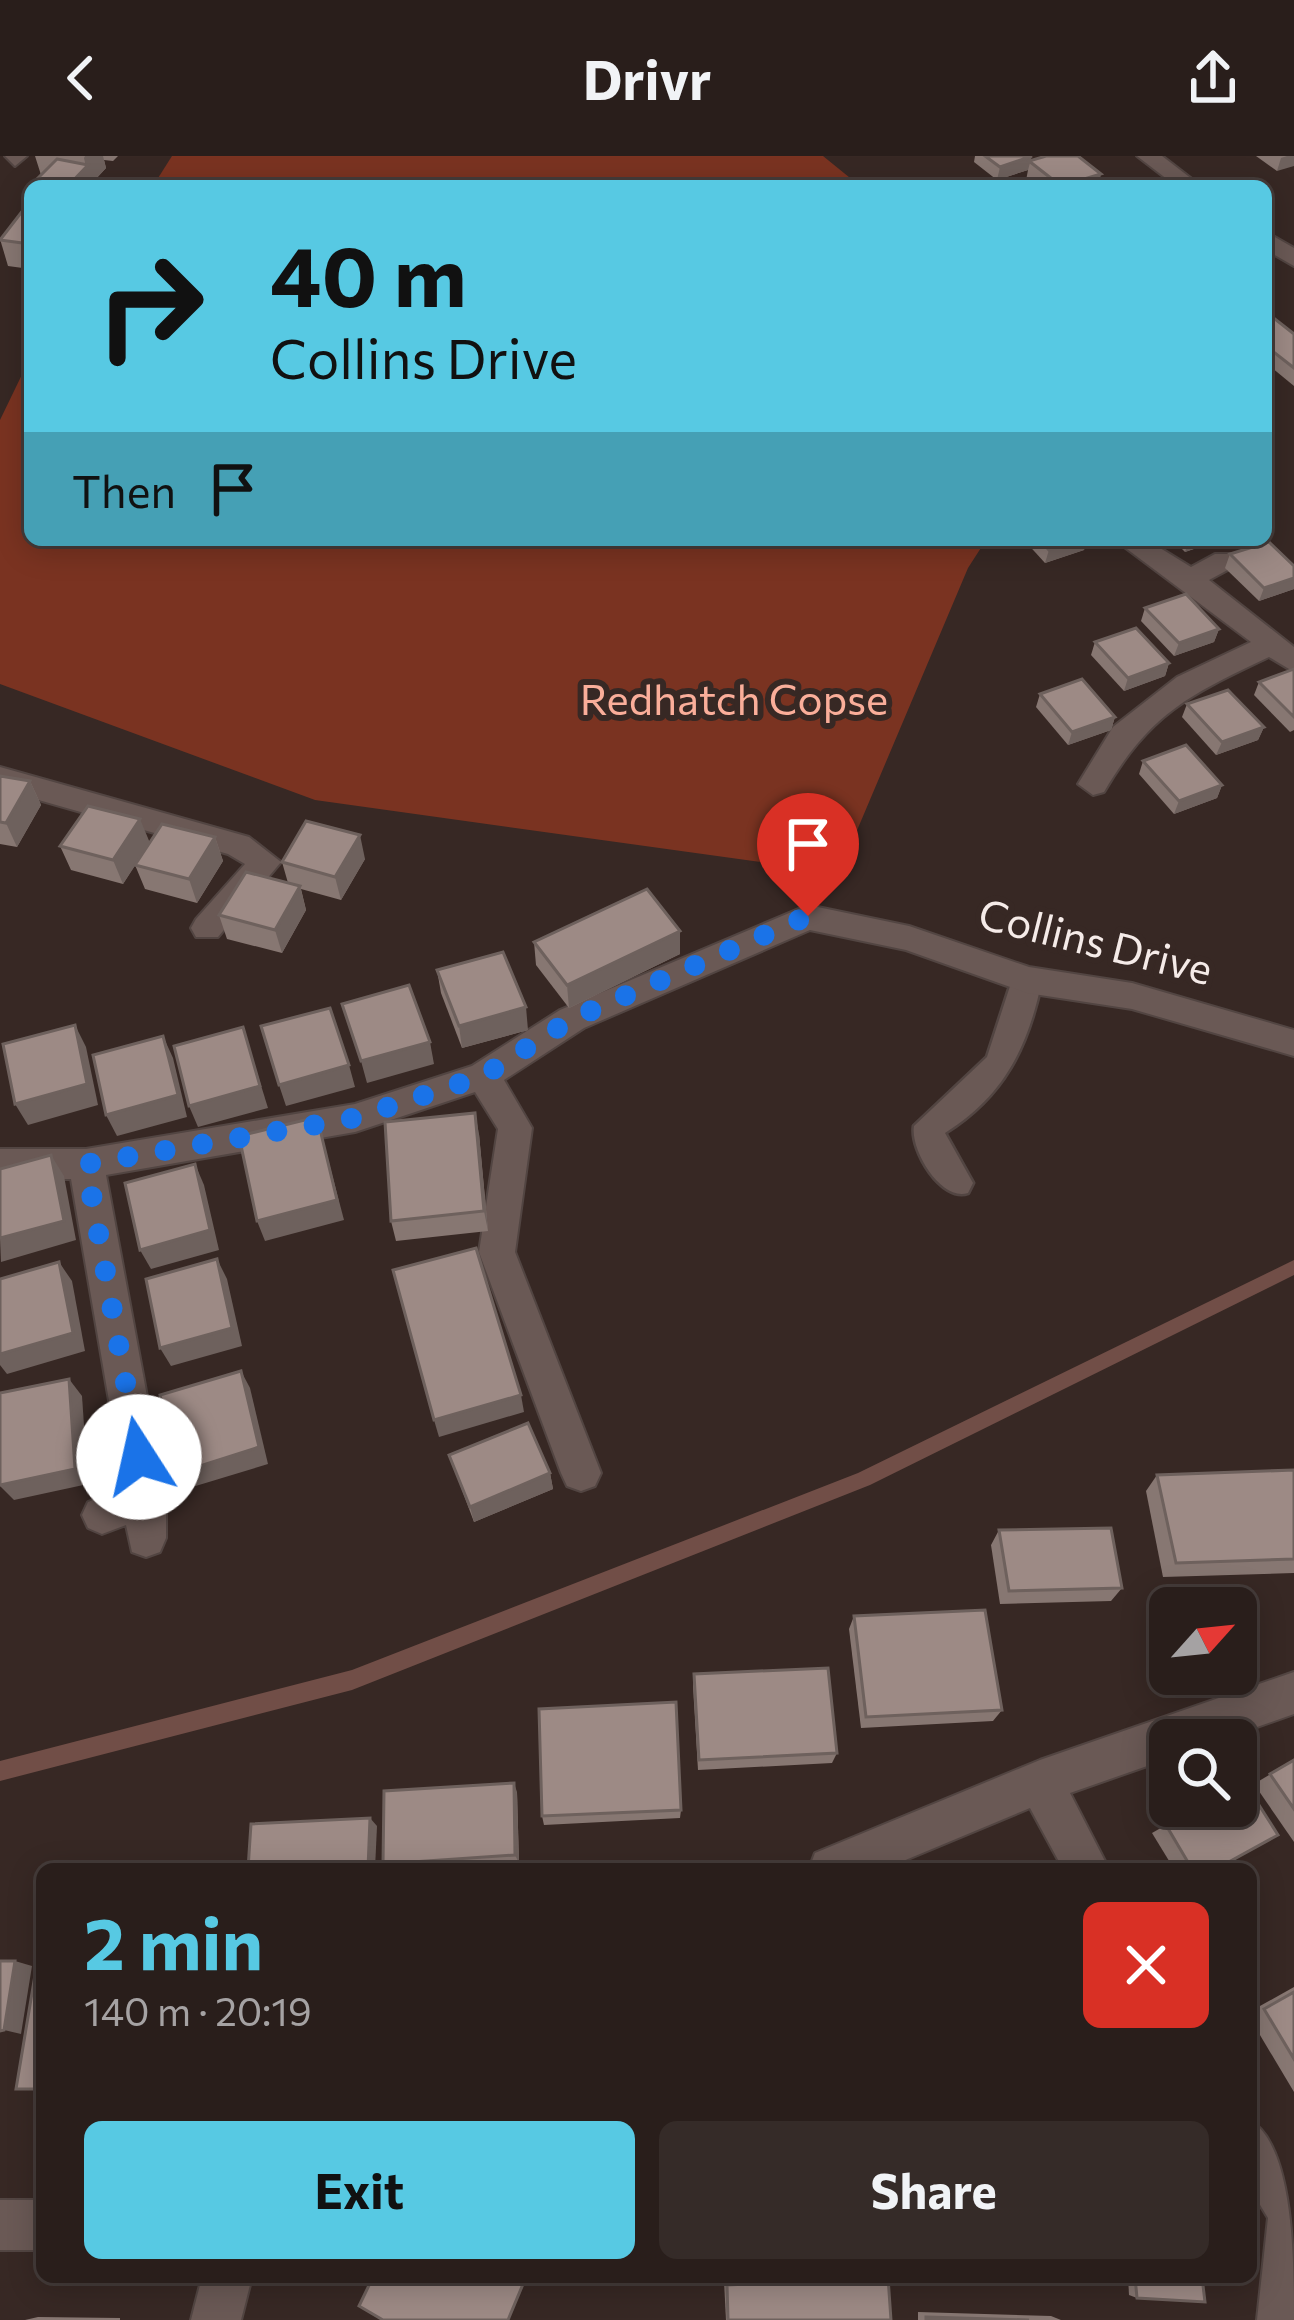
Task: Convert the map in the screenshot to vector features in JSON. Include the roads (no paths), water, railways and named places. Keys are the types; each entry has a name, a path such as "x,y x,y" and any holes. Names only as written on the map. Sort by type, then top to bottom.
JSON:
{"street":[{"path":"1148,156 1182,180"},
{"path":"1138,546 1190,579 1281,654"},
{"path":"1190,579 1225,560"},
{"path":"1093,784 1123,734 1187,684 1281,654"},
{"path":"0,778 238,845 265,862 207,928"},
{"path":"250,878 286,895"},
{"name":"Collins Drive","path":"0,1164 86,1164 355,1118 483,1076 572,1019 808,916 909,938 1027,980 1132,996 1294,1043"},
{"path":"483,1076 515,1127 496,1252 581,1473"},
{"path":"86,1164 146,1519 102,1515"},
{"path":"845,1863 1040,1782 1294,1693"},
{"path":"1040,1782 1085,1863"},
{"path":"1257,2155 1294,2214 1282,2320"},
{"path":"0,2225 36,2225"},
{"path":"216,2320 225,2283"}],"lane":[{"path":"957,1183 928,1137 930,1126 988,1084 1009,1048 1027,980"}],"waterway":[{"path":"0,1771 352,1680 864,1479 1294,1267"}],"park label":[{"name":"Redhatch Copse","path":"734,698"}]}
